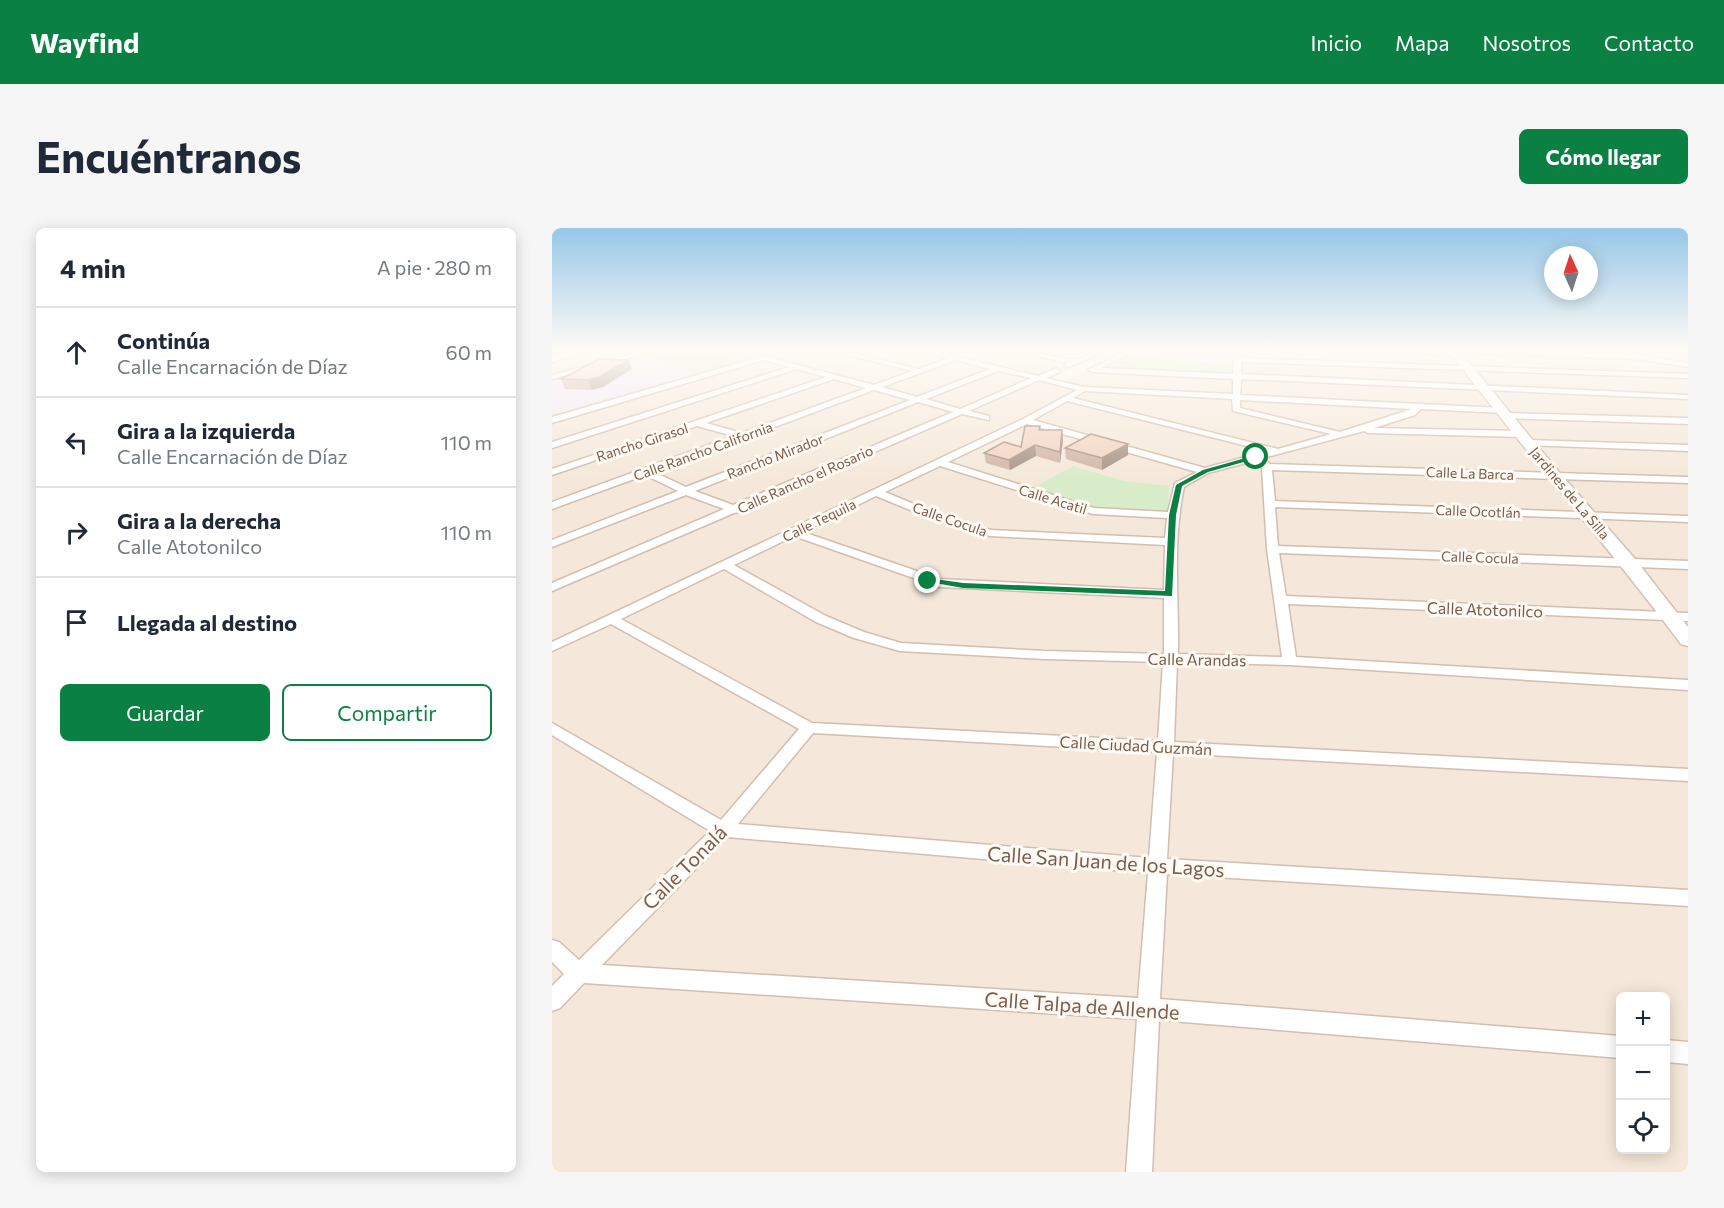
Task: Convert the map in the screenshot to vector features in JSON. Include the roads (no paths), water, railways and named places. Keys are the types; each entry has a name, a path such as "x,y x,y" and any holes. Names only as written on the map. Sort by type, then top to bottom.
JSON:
{"street":[{"path":"552,420 648,392"},
{"path":"552,445 718,392"},
{"name":"Rancho Girasol","path":"552,472 791,392"},
{"name":"Calle Rancho California","path":"552,506 863,392"},
{"path":"896,392 986,418"},
{"name":"Rancho Mirador","path":"552,544 938,392"},
{"name":"Calle Rancho el Rosario","path":"552,587 736,510 1005,392"},
{"name":"Calle Tequila","path":"552,647 1026,421 1079,392"},
{"path":"1135,392 1688,421"},
{"path":"1235,392 1234,408 1239,411 1339,434"},
{"name":"Jardines de La Silla","path":"1487,392 1629,563 1688,640"},
{"path":"1562,392 1688,397"},
{"path":"1067,399 1276,451"},
{"path":"1139,1172 1171,658 1170,542 1172,515 1179,485 1205,471 1261,462 1276,451 1412,413 1420,406"},
{"path":"1026,421 1205,471"},
{"path":"699,424 742,436"},
{"path":"1357,430 1688,448"},
{"name":"Calle Acatil","path":"939,462 1093,511 1172,515"},
{"path":"1261,462 1269,504 1273,549 1290,661"},
{"name":"Calle La Barca","path":"1261,462 1688,480"},
{"path":"646,472 686,491 736,510"},
{"name":"Calle Cocula","path":"875,492 936,517 990,533 1170,542"},
{"name":"Calle Ocotlán","path":"1269,504 1688,519"},
{"path":"793,532 939,583 1169,594"},
{"name":"Calle Cocula","path":"1273,549 1688,565"},
{"name":"Calle Arandas","path":"725,565 821,619 859,635 900,648 1045,656 1290,661 1688,685"},
{"name":"Calle Atotonilco","path":"1282,600 1688,617"},
{"name":"Calle Ciudad Guzmán","path":"610,619 809,728 1688,775"},
{"name":"Calle San Juan de los Lagos","path":"552,728 723,830 1158,866 1688,898"},
{"name":"Calle Tonalá","path":"552,1001 723,830 809,728"},
{"path":"552,949 578,973"},
{"name":"Calle Talpa de Allende","path":"578,973 1148,1009 1616,1047"},
{"path":"1670,1051 1688,1053"}]}
